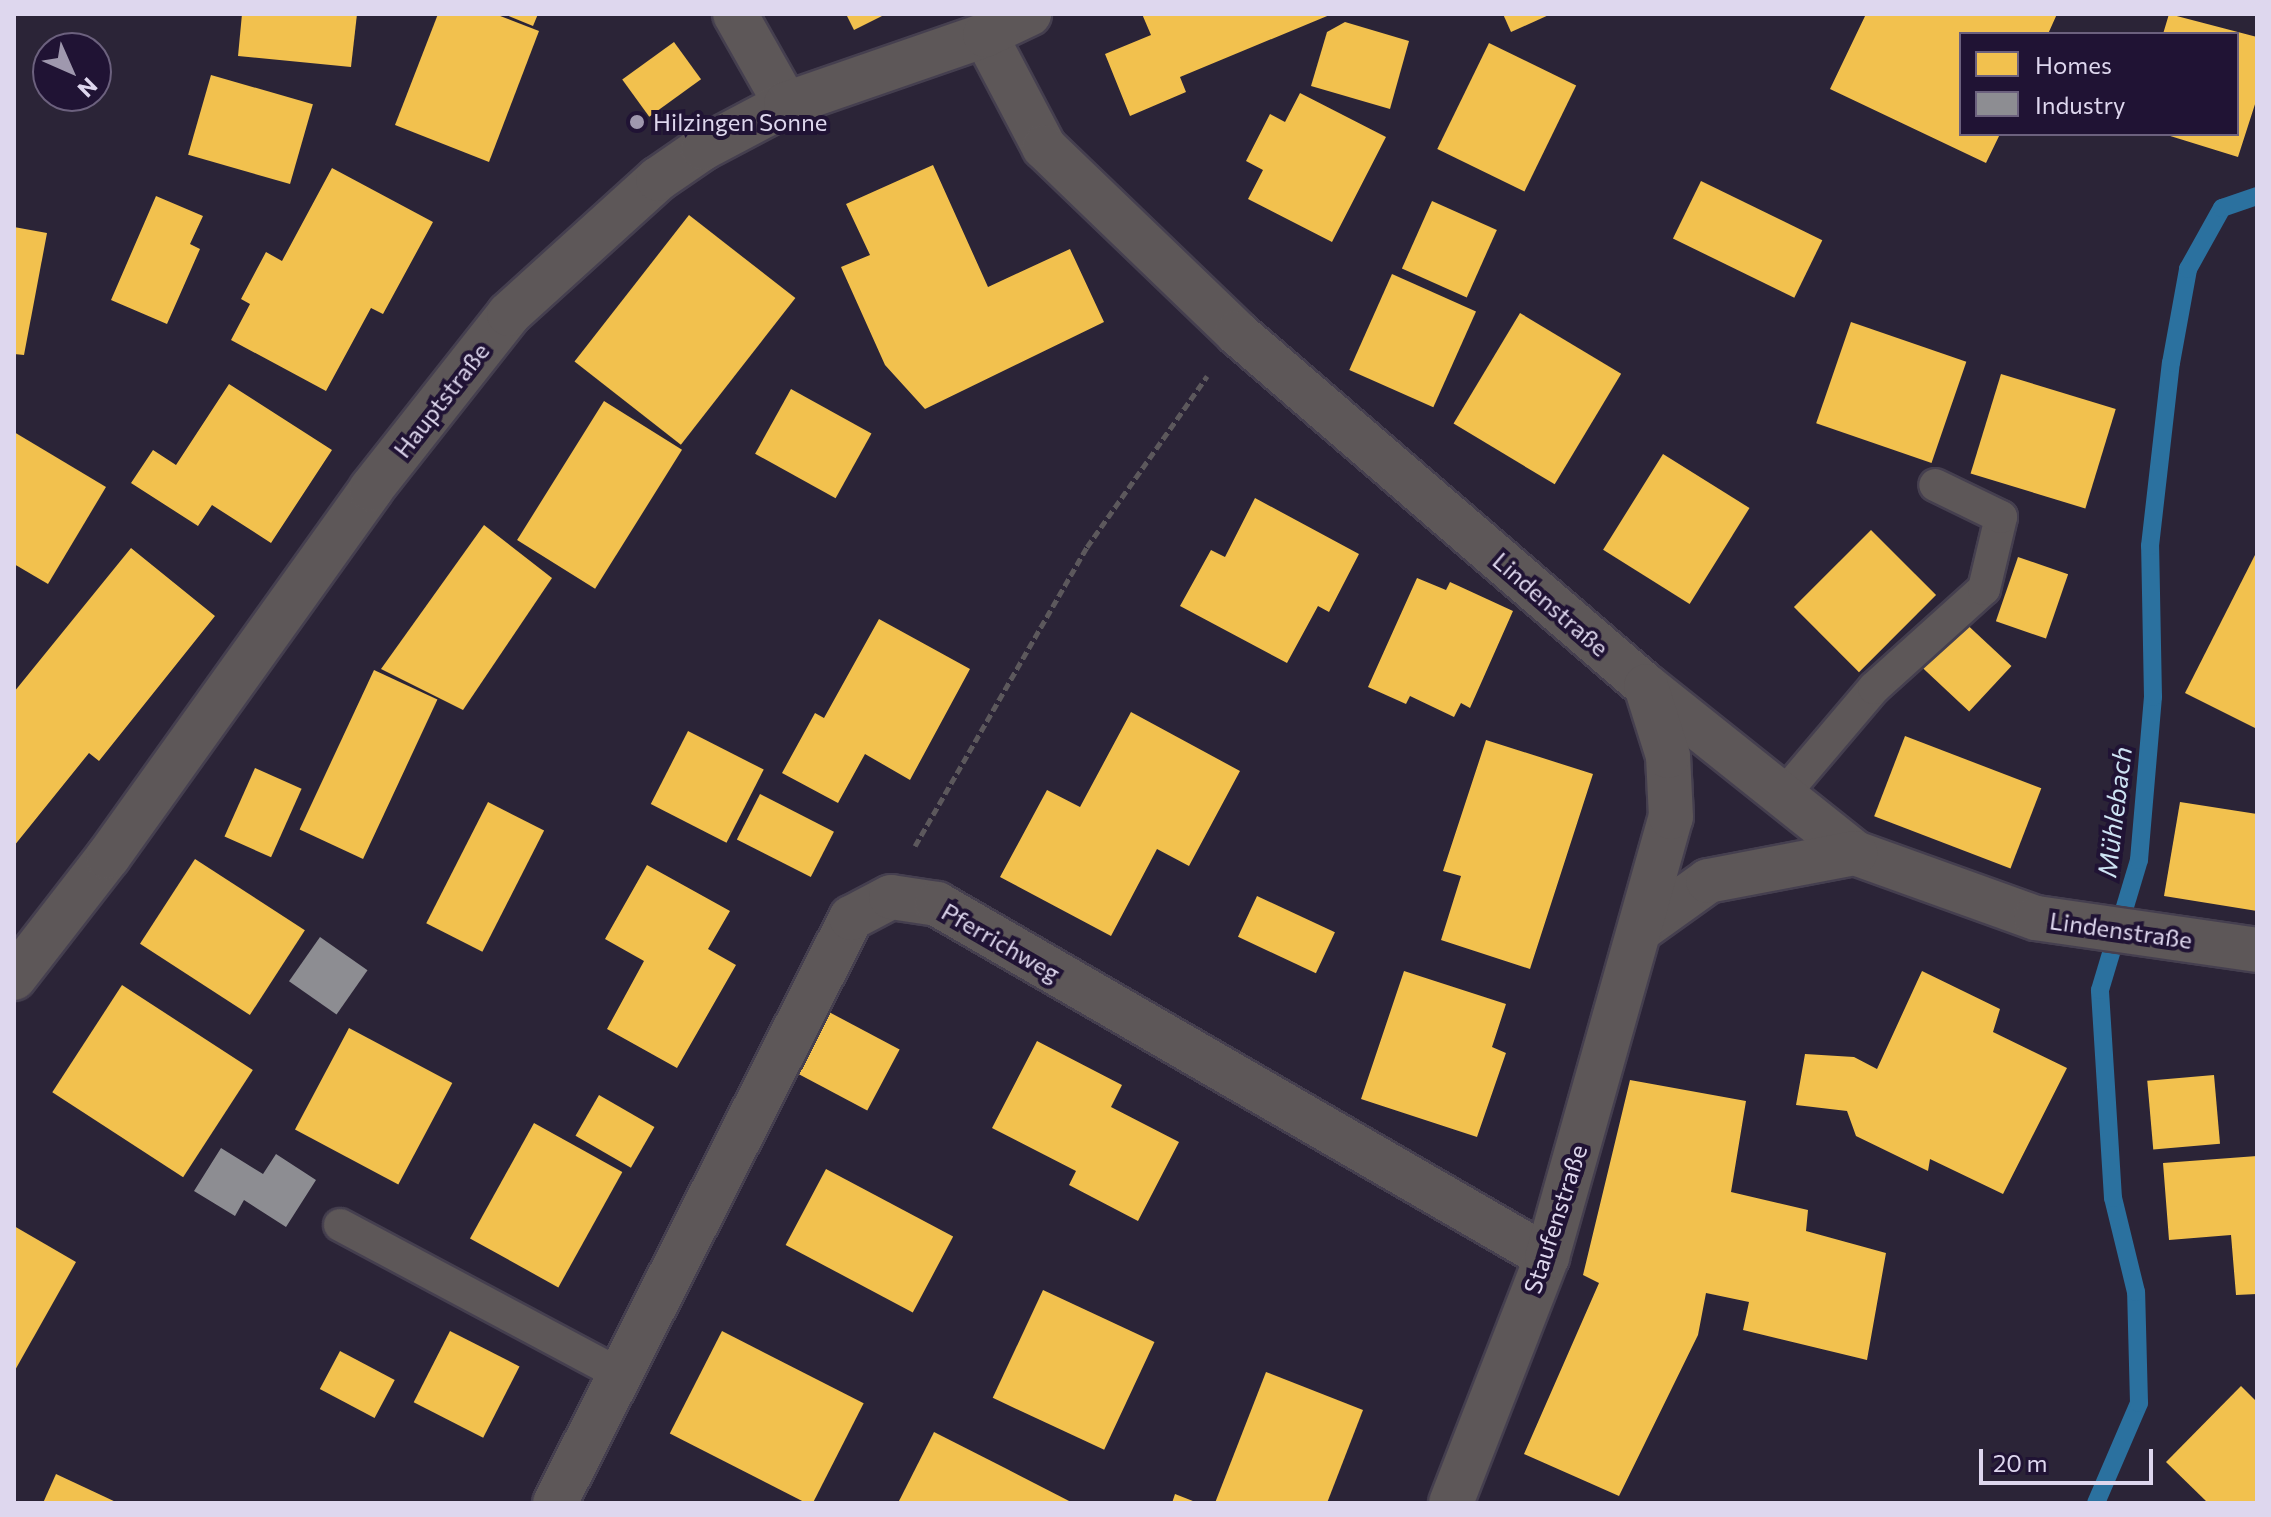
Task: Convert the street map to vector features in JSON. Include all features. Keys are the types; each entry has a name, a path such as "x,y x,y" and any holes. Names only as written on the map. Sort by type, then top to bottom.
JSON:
{"street":[{"path":"735,14 786,104"},
{"name":"Hauptstraße","path":"14,978 108,857 371,489 509,314 658,179 703,148 786,104 985,35 1029,14"},
{"name":"Lindenstraße","path":"985,35 1044,147 1237,333 1646,686 1855,853 2036,918 2257,950"},
{"name":"Staufenstraße","path":"1451,1503 1547,1257 1671,817 1668,756 1646,686"},
{"path":"1641,929 1708,881 1855,853"},
{"path":"555,1503 851,918 891,897"},
{"name":"Pferrichweg","path":"891,897 937,904 1547,1257"}],"lane":[{"path":"1784,794 1874,688 1984,589 2001,517 1935,485"},
{"path":"340,1225 619,1374"}],"path":[{"path":"891,897 1087,547 1237,333"}],"building: Homes":[{"path":"242,14 357,14 351,67 238,56"},
{"path":"438,14 495,14 539,31 489,162 395,125"},
{"path":"504,14 538,14 533,26"},
{"path":"846,14 886,14 854,30"},
{"path":"1142,14 1332,14 1180,77 1186,92 1130,116 1105,54 1151,35"},
{"path":"1503,14 1551,14 1511,32"},
{"path":"1866,14 2057,14 2049,32 1959,32 1959,136 1999,136 1986,163 1830,89"},
{"path":"2169,14 2238,32 2164,32"},
{"path":"1345,22 1409,41 1390,109 1311,86 1327,32"},
{"path":"2239,32 2257,37 2257,98 2238,157 2170,136 2239,136"},
{"path":"674,42 701,79 649,117 622,80"},
{"path":"1489,43 1576,86 1524,192 1437,149"},
{"path":"211,75 313,104 290,184 188,155"},
{"path":"1300,93 1386,137 1332,242 1248,199 1263,170 1246,161 1270,114 1285,122"},
{"path":"933,165 988,287 1070,249 1104,322 925,409 885,365 841,267 870,255 846,204"},
{"path":"332,168 433,222 383,314 371,308 326,391 231,340 250,304 241,299 266,252 282,261"},
{"path":"1701,181 1822,240 1794,298 1673,239"},
{"path":"156,196 203,216 190,244 200,249 167,324 111,300"},
{"path":"1432,201 1497,230 1467,297 1402,269"},
{"path":"689,215 795,298 681,445 574,362"},
{"path":"14,227 47,233 24,355 14,354"},
{"path":"1392,274 1476,311 1433,407 1349,370"},
{"path":"1520,313 1621,374 1555,484 1454,424"},
{"path":"1851,322 1966,362 1932,463 1816,423"},
{"path":"2001,374 2116,409 2085,509 1971,473"},
{"path":"229,384 332,450 271,543 212,505 198,526 131,483 153,450 176,465"},
{"path":"791,389 871,434 836,498 755,454"},
{"path":"604,401 682,450 595,589 517,540"},
{"path":"14,432 106,487 48,584 14,564"},
{"path":"1663,454 1750,508 1690,604 1603,550"},
{"path":"1255,498 1359,554 1329,612 1318,606 1287,663 1180,606 1211,550 1225,557"},
{"path":"484,525 552,578 463,710 381,669"},
{"path":"1871,530 1936,595 1859,672 1794,607"},
{"path":"131,548 215,616 99,761 89,753 14,846 14,692"},
{"path":"2257,551 2257,729 2185,693"},
{"path":"2018,557 2068,574 2046,639 1996,621"},
{"path":"1417,578 1446,590 1450,582 1513,611 1470,708 1461,703 1454,717 1410,696 1406,704 1368,687"},
{"path":"879,619 970,669 910,780 865,754 838,803 782,773 815,713 824,718"},
{"path":"1961,619 2011,666 1969,711 1919,664"},
{"path":"374,670 437,700 363,859 300,830"},
{"path":"1131,712 1240,771 1189,866 1157,849 1111,936 1000,877 1047,790 1080,807"},
{"path":"688,731 764,770 727,843 651,804"},
{"path":"1905,736 2041,788 2010,869 1874,816"},
{"path":"1486,740 1593,774 1530,969 1441,940 1461,876 1443,871"},
{"path":"255,768 302,789 271,857 224,837"},
{"path":"760,794 834,832 811,877 737,839"},
{"path":"488,802 544,831 482,952 426,923"},
{"path":"2180,802 2257,814 2257,911 2164,896"},
{"path":"195,859 305,930 250,1015 140,944"},
{"path":"647,865 730,911 708,949 736,965 677,1068 607,1029 644,961 605,939"},
{"path":"1257,896 1335,932 1316,973 1238,937"},
{"path":"1404,971 1506,1004 1492,1047 1506,1053 1477,1137 1361,1099"},
{"path":"1922,971 2000,1009 1993,1032 2067,1068 2003,1194 1930,1159 1928,1171 1856,1136 1847,1111 1796,1105 1805,1054 1854,1057 1877,1069"},
{"path":"122,985 253,1070 183,1177 52,1092"},
{"path":"829,1012 900,1050 867,1110 797,1073"},
{"path":"349,1028 452,1083 398,1184 295,1130"},
{"path":"1037,1041 1122,1085 1111,1107 1179,1142 1138,1221 1069,1185 1076,1171 992,1128"},
{"path":"2214,1075 2220,1144 2153,1150 2147,1081"},
{"path":"1630,1080 1746,1101 1731,1192 1808,1210 1806,1231 1886,1253 1867,1360 1743,1330 1749,1302 1706,1293 1698,1335 1619,1496 1524,1454 1599,1283 1583,1275"},
{"path":"599,1095 654,1127 631,1168 576,1136"},
{"path":"534,1123 622,1172 558,1287 470,1238"},
{"path":"2257,1156 2257,1294 2236,1295 2231,1235 2169,1240 2163,1163"},
{"path":"826,1169 953,1237 913,1313 786,1245"},
{"path":"14,1226 76,1262 14,1372"},
{"path":"1043,1290 1154,1342 1104,1450 993,1398"},
{"path":"450,1331 519,1366 483,1438 414,1402"},
{"path":"722,1331 864,1403 813,1503 806,1503 670,1433"},
{"path":"340,1351 395,1380 375,1418 320,1389"},
{"path":"1266,1372 1363,1410 1327,1503 1215,1503"},
{"path":"2241,1386 2257,1402 2257,1503 2208,1503 2166,1462"},
{"path":"934,1432 1005,1468 1073,1503 898,1503"},
{"path":"56,1474 118,1503 43,1503"},
{"path":"1175,1494 1198,1503 1172,1503"}],"building: Industry":[{"path":"320,937 368,970 337,1015 289,981"},
{"path":"221,1148 263,1174 276,1154 316,1180 286,1227 244,1200 235,1216 194,1191"}],"waterway":[{"name":"Mühlebach","path":"2096,1503 2139,1403 2136,1292 2113,1198 2100,990 2139,860 2153,697 2150,546 2171,363 2188,269 2222,208 2257,196"}],"place":[{"name":"Hilzingen Sonne","path":"637,122"}]}
